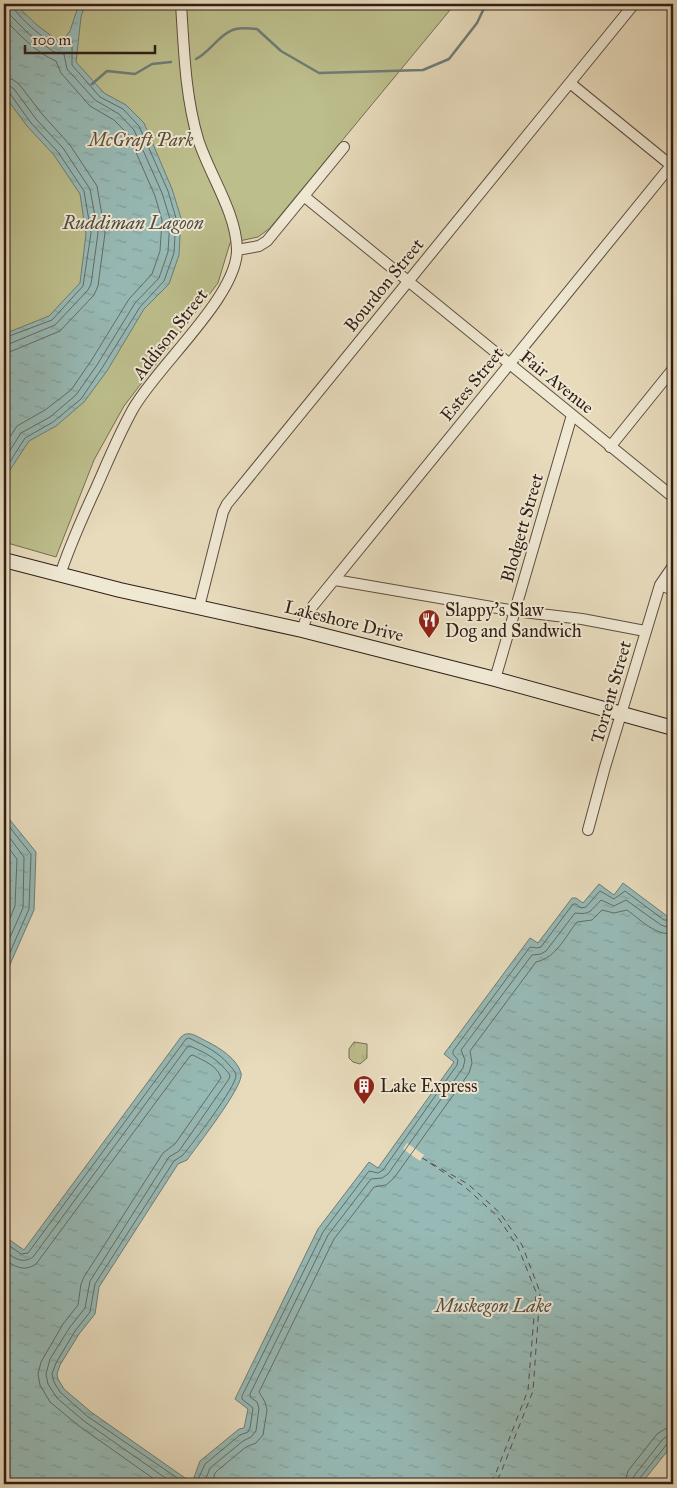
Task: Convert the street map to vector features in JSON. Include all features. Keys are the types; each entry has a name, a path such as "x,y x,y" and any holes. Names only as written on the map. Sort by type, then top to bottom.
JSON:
{"main road":[{"name":"Lakeshore Drive","path":"4,560 120,590 302,630 495,679 673,728"}],"street":[{"path":"181,4 186,72 194,123 210,171 230,215 237,250 263,245 305,197 344,147"},
{"name":"Bourdon Street","path":"199,607 223,512 227,504 634,4"},
{"path":"570,83 672,165"},
{"name":"Estes Street","path":"302,630 310,611 672,165"},
{"name":"Fair Avenue","path":"305,197 673,497"},
{"name":"Addison Street","path":"60,575 76,534 130,415 154,379 225,290 233,270 237,250"},
{"path":"610,447 673,369"},
{"name":"Blodgett Street","path":"495,679 572,415"},
{"name":"Torrent Street","path":"588,830 645,631 660,586 673,566"},
{"path":"335,580 515,611 582,619 645,631"},
{"path":"660,586 673,590"}],"green space":[{"name":"McGraft Park","path":"4,4 455,4 269,229 258,237 230,243 218,283 124,406 94,460 56,557 4,542"},
{"path":"354,1042 367,1044 367,1058 360,1064 353,1062 349,1058 349,1049"}],"water":[{"name":"Ruddiman Lagoon","path":"4,4 15,4 37,25 61,43 70,31 79,4 85,4 81,17 76,62 104,93 126,105 144,123 172,189 181,218 179,255 169,284 144,309 107,371 84,402 56,426 29,441 4,479 4,334 49,316 80,283 86,234 80,194 54,155 27,126 4,95"},
{"path":"4,817 10,820 36,852 34,910 4,978"},
{"name":"Muskegon Lake","path":"623,883 667,916 673,909 673,1444 641,1484 4,1484 4,1236 24,1250 181,1037 187,1034 194,1035 223,1051 239,1068 241,1073 240,1080 236,1090 187,1160 178,1164 99,1287 95,1314 79,1334 60,1365 57,1374 64,1389 91,1412 185,1478 193,1480 200,1461 239,1429 244,1428 248,1409 235,1399 318,1229 369,1162 378,1168 454,1062 444,1054 530,938 538,943 572,898 576,898 583,903 599,884 614,895"}],"pier":[{"path":"407,1143 424,1155 420,1161 403,1149"}],"waterway":[{"path":"196,59 225,34 236,29 246,28 257,29 281,51 319,73 423,70 449,59 477,23 486,4"},
{"path":"92,84 107,71 135,74 152,64 171,62"}],"ferry route":[{"path":"422,1158 468,1184 500,1213 522,1245 540,1292 533,1391 500,1475 494,1484"},
{"path":"430,1163 465,1187 497,1216 518,1247 536,1292 528,1390 496,1473 489,1484"}],"place":[{"name":"Slappy’s Slaw Dog and Sandwich","path":"429,639"},
{"name":"Lake Express","path":"364,1105"}]}
